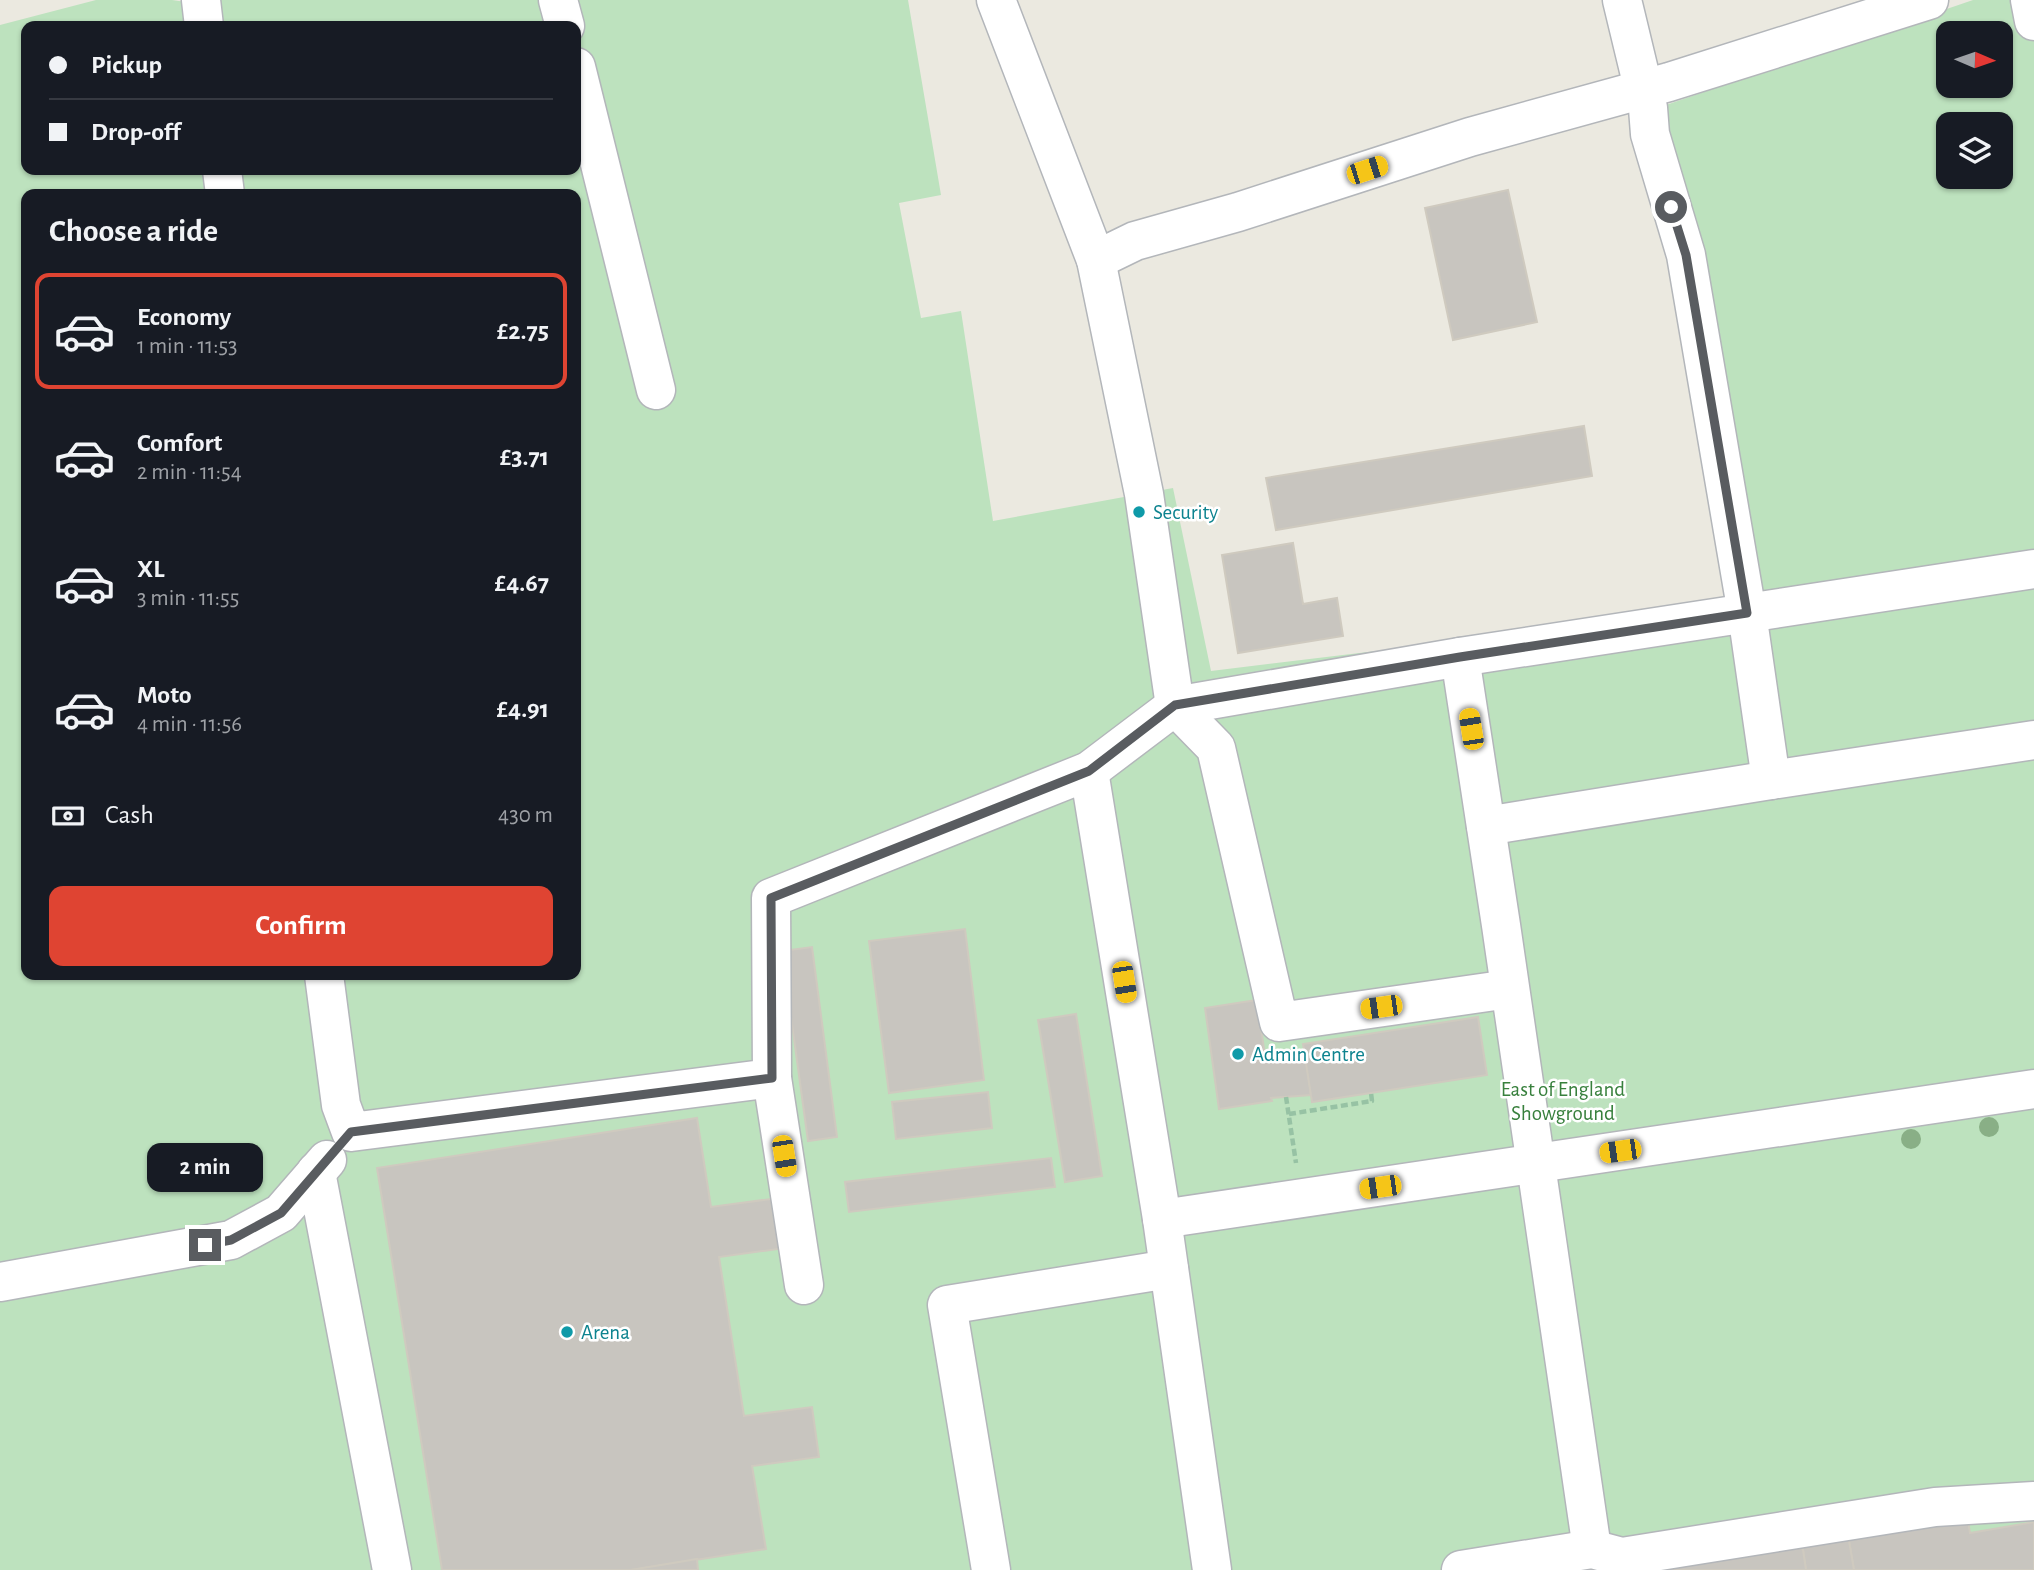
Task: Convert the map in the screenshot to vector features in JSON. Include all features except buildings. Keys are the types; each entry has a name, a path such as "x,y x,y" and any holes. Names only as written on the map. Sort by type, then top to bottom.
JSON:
{"street":[{"path":"201,0 203,21"},
{"path":"558,0 564,21"},
{"path":"996,0 1096,260 1144,494 1175,705 1216,748 1279,1022 1509,989"},
{"path":"1622,0 1651,122 1650,134 1686,255 1747,613 1771,780"},
{"path":"1096,260 1135,241 1238,212 1470,137 1669,82 1929,0"},
{"path":"2030,0 2034,21"},
{"path":"581,87 656,390"},
{"path":"804,1285 772,1078 771,898 1089,771 1175,705 1460,657 2034,569"},
{"path":"1460,657 1509,989 1538,1163 1592,1549"},
{"path":"1486,826 2034,740"},
{"path":"1089,771 1162,1219 1212,1570"},
{"path":"325,980 341,1105 351,1132"},
{"path":"0,1282 231,1240 281,1213 351,1132 772,1078"},
{"path":"1162,1219 2034,1089"},
{"path":"316,1172 393,1570"},
{"path":"991,1570 947,1305 1169,1269"},
{"path":"1461,1570 1592,1549 1622,1557 1935,1507 2034,1501"}],"path":[{"path":"1289,1114 1372,1101 1371,1093"},
{"path":"1286,1097 1301,1199"}],"green space":[{"name":"East of England Showground","path":"96,0 172,0 213,6 216,0 908,0 941,195 899,203 921,318 961,311 993,521 1173,488 1211,671 1732,608 1666,105 1973,0 2034,0 2034,1570 0,1570 0,25"}],"place":[{"name":"Security","path":"1139,512"},
{"name":"Admin Centre","path":"1238,1054"},
{"name":"Arena","path":"567,1332"}],"route":[{"path":"205,1245 231,1240 281,1213 351,1132 772,1078 771,898 1089,771 1175,705 1460,657 1747,613 1686,255 1671,207"}]}
